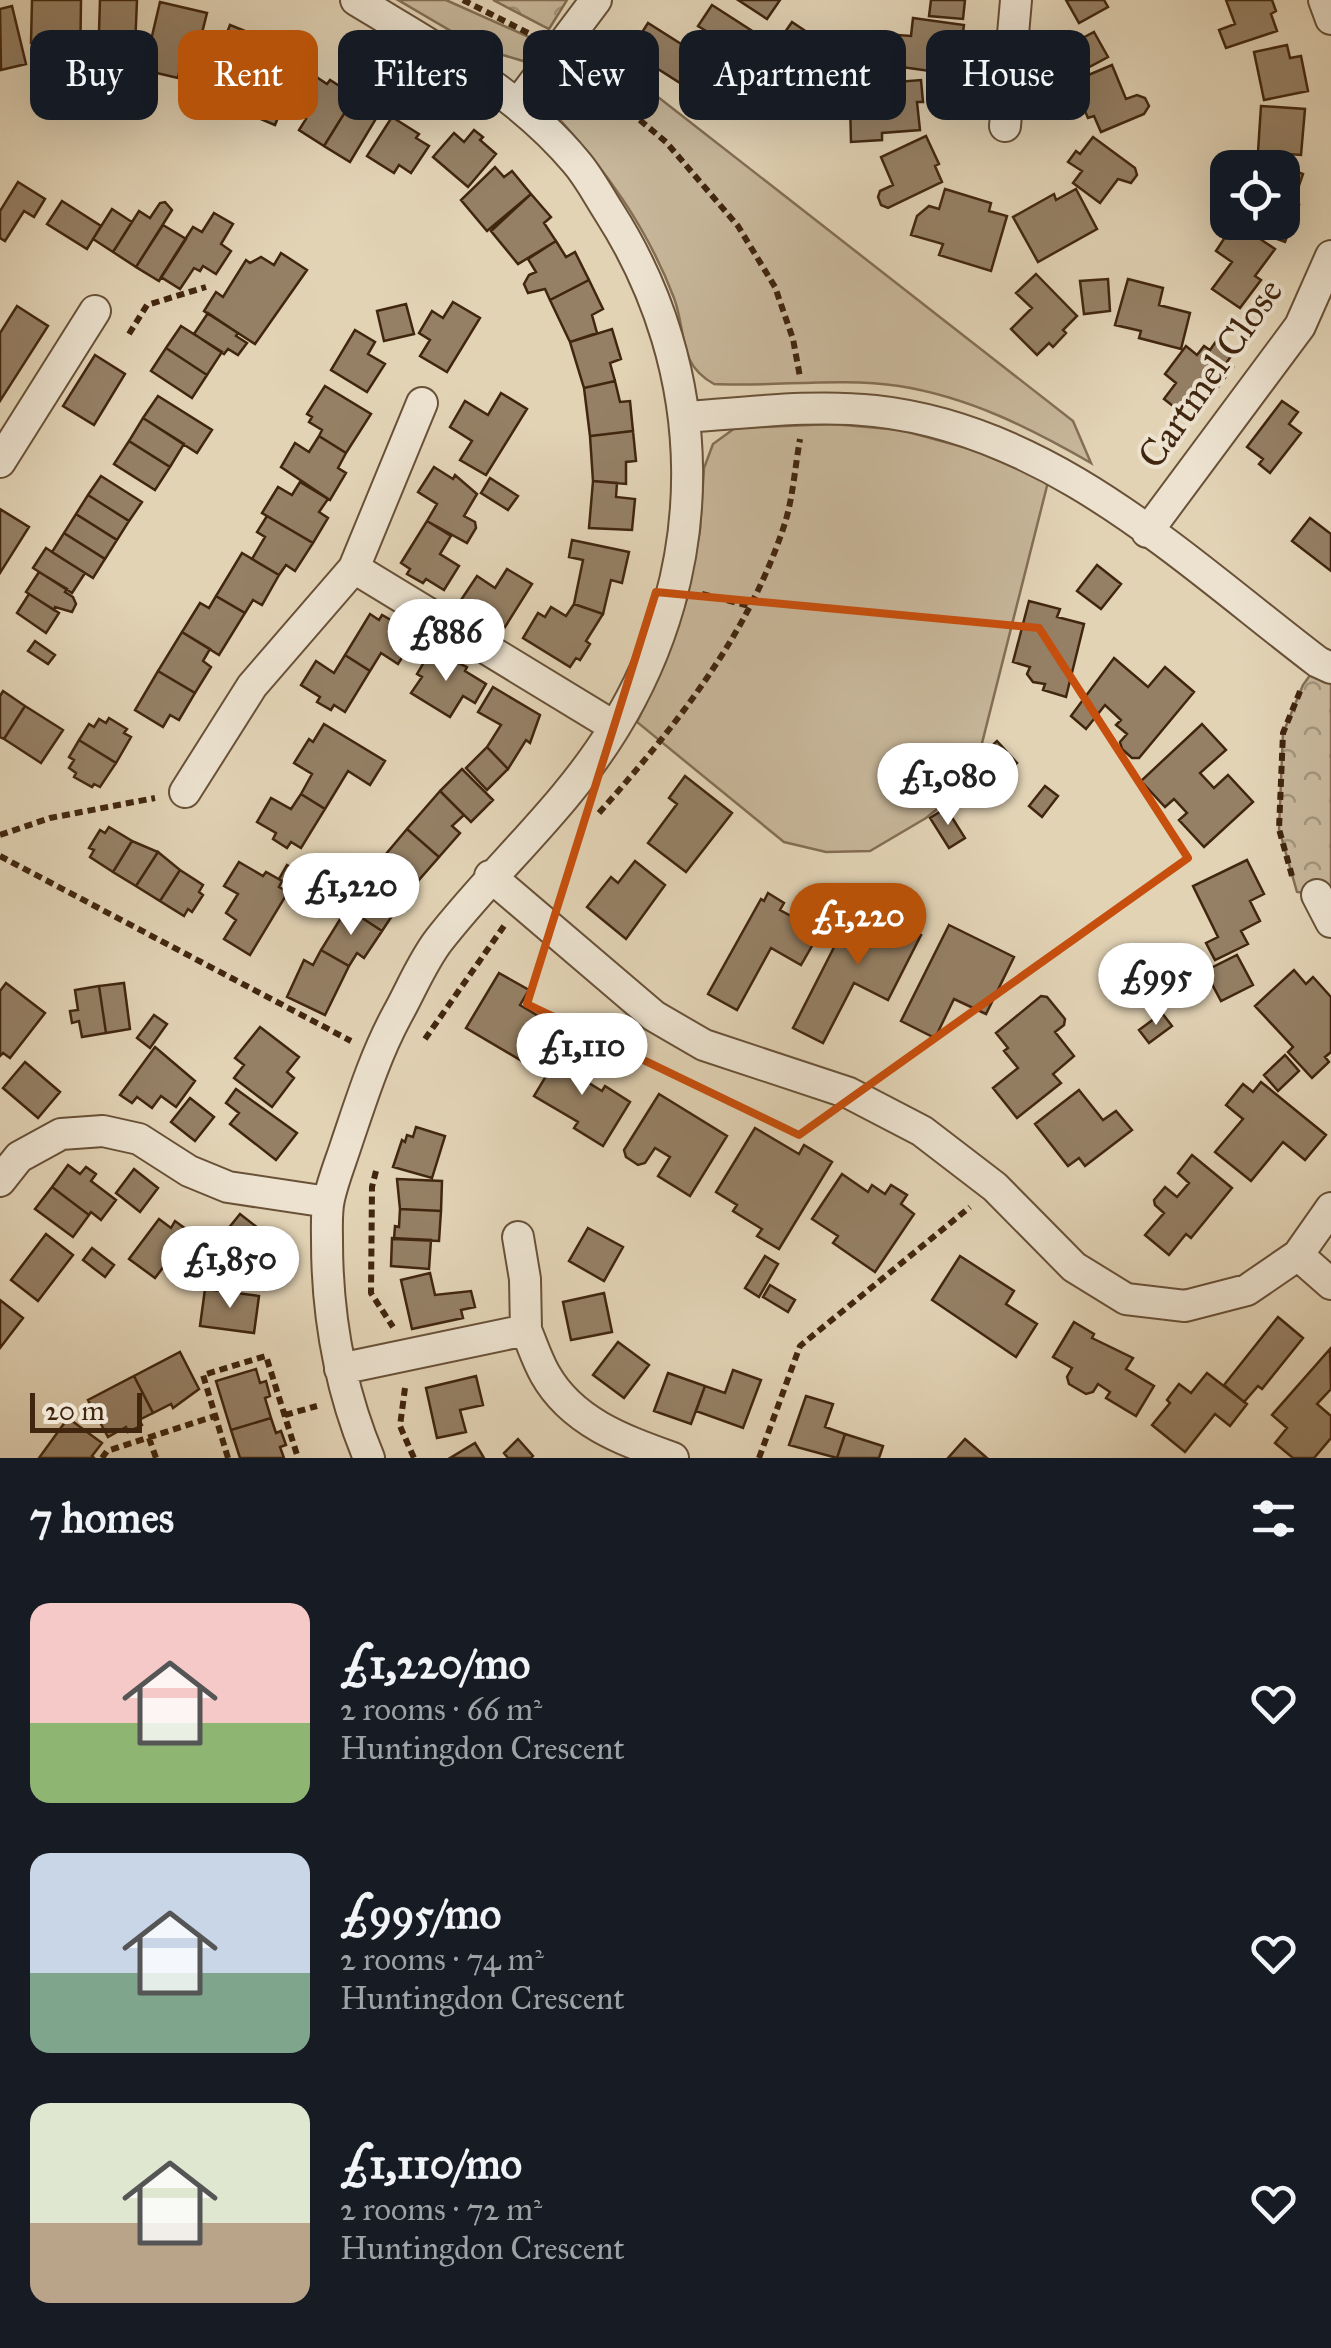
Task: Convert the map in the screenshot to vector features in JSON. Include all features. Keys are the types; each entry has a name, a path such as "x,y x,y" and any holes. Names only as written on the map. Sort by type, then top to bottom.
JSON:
{"street":[{"path":"356,0 518,104 576,162 632,248 668,335 686,417 687,503 675,587 647,664 615,727 573,790 490,876 435,946 376,1054 328,1202 327,1294 340,1369 369,1458"},
{"path":"518,104 596,0"},
{"path":"1004,126 1016,0"},
{"path":"1324,0 1331,19"},
{"name":"Cartmel Close","path":"1148,532 1300,326 1331,256"},
{"path":"0,462 95,312"},
{"path":"186,792 252,686 354,568 422,404"},
{"path":"686,417 801,409 876,411 950,426 1022,451 1090,488 1324,665"},
{"path":"354,568 615,727"},
{"path":"490,876 654,1016 704,1045 849,1093 922,1131 995,1187 1074,1267 1126,1299 1185,1306 1247,1290 1298,1254 1331,1208"},
{"path":"0,1181 19,1156 61,1134 103,1131 140,1139 189,1172 228,1186 328,1202"},
{"path":"518,1237 525,1280 526,1330 545,1375 577,1414 618,1439 673,1458"},
{"path":"1298,1254 1331,1284"},
{"path":"340,1369 526,1330"}],"path":[{"path":"129,334 148,306 206,287"},
{"path":"675,587 749,606"},
{"path":"1324,665 1303,685 1283,733 1279,830 1297,892 1324,908"},
{"path":"0,835 50,818 186,792"},
{"path":"0,856 376,1054"},
{"path":"759,1458 800,1346 995,1187"},
{"path":"228,1458 203,1375 266,1356 298,1458"},
{"path":"285,1416 318,1406"},
{"path":"102,1458 108,1452 215,1416"},
{"path":"149,1438 156,1458"}],"highlighted area":[{"path":"656,592 1039,628 1188,858 799,1135 527,1004"}],"green space":[{"path":"398,0 446,0 523,34 523,61 503,55 503,30 449,30"},
{"path":"493,0 567,0 549,29"},
{"path":"659,98 679,113 679,120 687,120 1073,421 1091,463 998,416 925,391 853,382 714,384 702,376 689,357 674,298 638,223 560,120 659,120"},
{"path":"833,424 901,430 974,450 1048,482 979,755 962,789 926,818 870,851 826,852 784,842 637,722 665,663 687,599 700,530 704,468 713,444 735,428"},
{"path":"1318,664 1331,669 1331,922 1317,895 1297,892 1279,829 1283,733 1303,685"}],"building":[{"path":"32,0 81,0 81,30 31,30"},
{"path":"100,0 137,0 136,30 99,30"},
{"path":"738,0 780,0 767,19"},
{"path":"931,0 965,0 963,19 929,16"},
{"path":"1066,0 1104,0 1108,7 1079,23"},
{"path":"1226,0 1272,0 1276,11 1271,14 1277,31 1226,48 1219,30 1235,24"},
{"path":"160,2 207,13 203,30 178,30 178,78 158,73 158,30 153,30"},
{"path":"712,5 751,30 705,30 698,26"},
{"path":"12,6 26,64 1,70 0,9"},
{"path":"913,18 964,25 963,30 926,30 926,70 906,68 906,36 911,36"},
{"path":"792,22 804,30 786,30"},
{"path":"648,23 679,43 679,82 659,70 659,30 644,30"},
{"path":"1094,32 1108,57 1090,67 1090,34"},
{"path":"1287,45 1290,58 1301,56 1308,91 1264,100 1254,52"},
{"path":"1112,65 1126,99 1137,95 1145,98 1149,106 1144,114 1101,132 1094,116 1090,117 1090,74"},
{"path":"318,78 338,85 340,120 324,146 299,130 305,120 318,120"},
{"path":"921,80 923,102 917,102 920,130 882,133 882,140 851,142 850,120 906,120 906,81"},
{"path":"1261,106 1305,109 1301,155 1300,150 1258,150"},
{"path":"340,120 375,120 350,162 324,146"},
{"path":"390,120 419,134 416,138 429,146 411,173 399,165 394,173 367,156"},
{"path":"474,130 496,154 468,187 433,157 454,133 464,142"},
{"path":"926,136 939,164 935,166 942,182 888,208 881,205 880,191 893,185 881,157"},
{"path":"1093,137 1135,168 1137,175 1131,183 1118,179 1100,203 1073,183 1082,171 1068,162"},
{"path":"495,167 504,177 512,171 531,194 487,231 461,200"},
{"path":"18,182 45,199 34,217 24,211 5,241 0,238 0,211"},
{"path":"945,189 991,203 989,211 1007,216 991,271 939,255 943,244 911,235 917,216 929,206 939,209"},
{"path":"1076,189 1097,229 1038,262 1013,217 1054,194 1056,200"},
{"path":"531,194 551,217 544,223 556,241 518,264 491,231"},
{"path":"62,201 101,226 87,249 47,224"},
{"path":"165,202 172,210 136,267 113,252 139,211 150,218"},
{"path":"112,209 132,222 113,252 93,239"},
{"path":"214,213 233,224 221,244 231,251 216,274 203,266 200,271 194,268 180,289 161,277 193,227 202,232"},
{"path":"163,225 186,239 159,281 136,267"},
{"path":"1223,240 1262,240 1275,249 1255,276 1261,280 1240,308 1212,289 1232,262 1216,251"},
{"path":"556,241 566,257 575,252 589,280 550,300 545,289 528,293 524,284 536,272 528,259"},
{"path":"281,253 307,270 255,344 204,311 216,292 223,297 246,260 250,263 261,257 274,265"},
{"path":"1036,274 1077,316 1053,347 1049,343 1037,355 1011,329 1032,308 1016,293"},
{"path":"1108,279 1110,311 1084,314 1080,281"},
{"path":"1128,279 1163,288 1159,305 1190,313 1181,349 1139,338 1141,331 1115,325"},
{"path":"589,280 603,309 592,315 597,333 570,342 550,300"},
{"path":"453,302 480,318 447,372 420,356 430,340 419,333 432,311 443,318"},
{"path":"406,304 414,334 384,341 377,311"},
{"path":"17,306 48,326 0,401 0,333"},
{"path":"208,313 247,343 238,355 228,349 224,354 194,334"},
{"path":"181,326 222,352 207,375 166,348"},
{"path":"612,329 621,359 610,363 615,381 584,388 570,342"},
{"path":"355,330 375,342 368,354 385,364 367,392 331,370"},
{"path":"1219,337 1235,350 1227,362 1233,367 1198,414 1183,402 1178,410 1164,399 1176,383 1165,374 1186,346 1197,355 1204,346 1210,350"},
{"path":"166,348 207,375 192,398 151,371"},
{"path":"95,355 125,374 94,425 63,406"},
{"path":"615,381 620,402 630,401 633,431 590,436 584,388"},
{"path":"325,386 371,414 346,453 319,436 322,430 309,422 312,417 307,414"},
{"path":"501,393 527,409 486,475 460,460 472,441 450,427 465,401 488,415"},
{"path":"158,396 212,430 197,453 143,418"},
{"path":"1282,401 1298,412 1289,424 1301,433 1270,473 1259,464 1263,459 1247,447"},
{"path":"143,418 184,444 170,467 129,441"},
{"path":"633,431 636,461 626,462 626,484 593,481 590,436"},
{"path":"319,436 346,453 338,468 346,473 330,500 281,467 295,443 309,452"},
{"path":"129,441 170,467 155,490 114,464"},
{"path":"434,467 453,479 455,475 477,494 464,516 475,522 476,528 467,543 427,521 437,504 418,492"},
{"path":"101,476 142,502 129,521 88,495"},
{"path":"490,478 518,496 508,510 481,493"},
{"path":"593,481 617,483 616,497 635,499 632,530 589,528"},
{"path":"300,482 328,499 319,512 328,518 313,543 262,513 278,487 292,495"},
{"path":"88,495 129,521 117,540 76,514"},
{"path":"0,509 29,527 0,573"},
{"path":"76,514 117,540 105,559 64,533"},
{"path":"267,516 313,543 295,571 286,565 279,575 252,559 265,537 257,532"},
{"path":"1310,518 1331,534 1331,571 1292,541"},
{"path":"427,521 451,536 440,554 459,566 444,590 407,574 410,569 401,563"},
{"path":"64,533 105,559 93,578 52,552"},
{"path":"572,540 629,552 622,583 611,580 603,614 574,604 583,560 569,557"},
{"path":"46,548 85,573 72,593 33,568"},
{"path":"242,553 279,575 262,605 253,600 245,613 216,596"},
{"path":"1097,565 1121,584 1101,609 1077,591"},
{"path":"507,569 532,584 505,627 495,621 493,625 461,600 477,576 495,588"},
{"path":"39,572 67,589 65,592 76,604 72,612 55,607 54,610 26,592"},
{"path":"29,594 59,613 46,633 17,613"},
{"path":"216,596 245,613 219,655 182,632 200,603 209,608"},
{"path":"1029,601 1060,609 1057,617 1084,624 1066,697 1043,690 1045,684 1033,682 1027,674 1030,667 1013,662"},
{"path":"574,604 603,614 586,641 590,644 570,667 523,638 538,613 545,617 551,607 566,616"},
{"path":"370,614 379,620 382,615 398,624 394,629 413,640 398,664 381,653 370,671 345,655"},
{"path":"182,632 210,649 203,661 211,667 195,693 158,671"},
{"path":"35,641 55,655 48,664 28,651"},
{"path":"431,650 467,667 465,671 486,684 475,703 463,696 450,717 411,693 422,677 417,674"},
{"path":"345,655 370,671 345,712 317,702 320,697 301,685 316,661 334,673"},
{"path":"1114,658 1148,687 1165,667 1194,692 1139,758 1132,758 1122,749 1120,742 1127,734 1116,725 1121,720 1105,705 1086,729 1071,716"},
{"path":"158,671 195,693 179,720 170,715 163,727 135,710"},
{"path":"493,687 540,715 530,743 526,740 508,769 487,747 501,725 478,712"},
{"path":"3,691 25,706 4,739 0,737"},
{"path":"25,706 63,730 41,763 4,739"},
{"path":"109,718 127,729 124,733 131,737 116,763 79,740 89,724 94,727 99,719 106,723"},
{"path":"324,724 385,761 370,785 348,771 325,809 301,794 312,774 294,763"},
{"path":"1202,724 1226,750 1200,773 1214,788 1228,775 1253,802 1204,847 1179,820 1187,813 1174,799 1165,807 1141,781"},
{"path":"79,740 116,763 100,787 74,777 76,773 69,768 74,760 69,757"},
{"path":"997,741 1017,763 1002,777 982,755"},
{"path":"487,747 508,769 487,790 466,768"},
{"path":"462,769 493,800 471,822 440,791"},
{"path":"685,776 732,813 686,872 648,843 677,804 669,798"},
{"path":"1045,786 1058,796 1042,817 1029,806"},
{"path":"440,791 464,815 452,826 460,833 439,857 407,829"},
{"path":"301,794 325,809 301,848 291,842 287,848 273,839 276,833 257,822 271,798 291,809"},
{"path":"946,808 965,838 949,848 930,818"},
{"path":"109,827 132,841 113,872 90,857 94,850 89,848 100,830 105,833"},
{"path":"407,829 439,857 418,881 410,874 401,886 375,867"},
{"path":"132,841 158,852 136,886 113,872"},
{"path":"158,852 180,870 160,901 136,886"},
{"path":"1247,860 1264,894 1250,901 1260,921 1241,931 1248,944 1215,960 1206,943 1218,937 1193,886"},
{"path":"635,861 665,885 626,939 587,907 611,877 618,883"},
{"path":"239,862 263,876 266,872 282,881 279,887 288,892 250,955 224,939 236,920 226,913 238,894 224,886"},
{"path":"287,865 309,878 301,892 279,879"},
{"path":"375,867 401,886 392,899 400,904 382,931 347,908"},
{"path":"180,870 203,885 199,892 203,895 192,912 188,909 184,916 160,901"},
{"path":"768,893 784,903 780,910 820,932 801,965 771,948 737,1010 708,994"},
{"path":"857,902 921,935 888,1000 854,983 823,1043 793,1028"},
{"path":"347,908 382,931 364,958 357,953 349,966 321,950"},
{"path":"949,925 1014,957 986,1014 954,999 935,1038 901,1021"},
{"path":"321,950 349,966 325,1015 287,997 304,960 313,965"},
{"path":"1237,955 1253,985 1221,1001 1205,971"},
{"path":"1294,970 1306,984 1313,977 1331,997 1331,1052 1325,1057 1329,1062 1312,1078 1288,1052 1293,1047 1255,1006"},
{"path":"499,973 529,990 520,1005 557,1027 532,1067 466,1028"},
{"path":"6,983 45,1013 10,1058 3,1053 0,1056 0,991"},
{"path":"124,983 130,1029 106,1033 99,986"},
{"path":"99,986 106,1033 82,1037 79,1021 72,1023 70,1011 78,1010 75,990"},
{"path":"1041,996 1047,997 1065,1019 1055,1032 1074,1056 1053,1074 1061,1083 1017,1118 993,1088 1018,1068 996,1033"},
{"path":"1162,1013 1172,1026 1149,1043 1139,1030"},
{"path":"154,1015 167,1024 150,1048 137,1038"},
{"path":"260,1027 299,1057 287,1072 294,1078 272,1107 234,1078 244,1065 235,1058"},
{"path":"155,1047 195,1081 176,1107 161,1096 152,1108 137,1097 132,1103 120,1095"},
{"path":"561,1051 596,1071 589,1083 602,1091 605,1086 630,1102 603,1146 574,1128 578,1122 534,1096"},
{"path":"1285,1055 1299,1071 1278,1091 1264,1075"},
{"path":"25,1062 60,1092 38,1118 3,1088"},
{"path":"1261,1082 1326,1135 1305,1160 1283,1142 1251,1181 1215,1152 1243,1119 1226,1105 1243,1084 1253,1092"},
{"path":"236,1089 297,1133 276,1160 230,1124 239,1113 226,1103"},
{"path":"1079,1090 1103,1120 1116,1111 1132,1130 1085,1166 1079,1158 1068,1166 1035,1124"},
{"path":"659,1094 727,1136 690,1196 658,1176 670,1157 655,1148 645,1163 638,1165 626,1157 624,1150"},
{"path":"190,1098 214,1117 195,1141 171,1122"},
{"path":"416,1127 445,1136 432,1178 393,1167 402,1140 405,1142 407,1135 413,1137"},
{"path":"755,1128 799,1154 804,1145 832,1162 779,1249 757,1236 762,1229 733,1211 737,1205 716,1192"},
{"path":"1192,1155 1232,1188 1191,1238 1186,1234 1169,1255 1145,1235 1164,1213 1154,1200 1165,1187 1177,1197 1189,1183 1178,1173"},
{"path":"68,1165 80,1174 86,1167 96,1174 91,1181 116,1200 101,1220 52,1187"},
{"path":"134,1169 158,1188 140,1212 116,1193"},
{"path":"842,1174 868,1192 872,1185 885,1194 891,1185 907,1195 901,1204 914,1214 875,1272 833,1243 838,1236 812,1219"},
{"path":"397,1179 442,1181 441,1211 400,1209"},
{"path":"52,1187 89,1215 73,1237 35,1209"},
{"path":"400,1209 441,1211 439,1241 394,1239"},
{"path":"240,1214 286,1250 266,1276 252,1265 250,1288 218,1283 219,1270 237,1272 240,1256 219,1240"},
{"path":"159,1219 171,1228 175,1221 190,1232 155,1278 129,1259"},
{"path":"588,1228 623,1247 604,1281 569,1261"},
{"path":"46,1234 73,1255 38,1301 11,1280"},
{"path":"392,1238 431,1240 429,1269 391,1266"},
{"path":"92,1248 114,1265 105,1277 83,1260"},
{"path":"765,1256 778,1264 759,1297 745,1288"},
{"path":"960,1256 1014,1291 1006,1304 1037,1324 1016,1357 932,1300"},
{"path":"430,1273 435,1295 471,1291 475,1307 461,1310 463,1318 412,1329 401,1280"},
{"path":"770,1285 795,1300 788,1312 763,1297"},
{"path":"205,1289 259,1296 254,1333 200,1326"},
{"path":"604,1293 612,1332 571,1340 563,1302"},
{"path":"0,1300 23,1318 0,1348"},
{"path":"1278,1317 1303,1338 1262,1389 1258,1386 1244,1402 1224,1385"},
{"path":"1074,1322 1094,1334 1092,1338 1133,1358 1126,1369 1154,1386 1136,1416 1106,1398 1110,1392 1098,1384 1086,1394 1069,1384 1067,1377 1072,1368 1053,1357"},
{"path":"618,1342 649,1365 624,1398 593,1375"},
{"path":"1330,1349 1331,1389 1317,1404 1331,1416 1331,1438 1314,1458 1293,1458 1275,1443 1287,1428 1272,1415"},
{"path":"180,1352 199,1389 173,1408 171,1404 153,1413 134,1376"},
{"path":"256,1369 260,1383 266,1381 270,1396 265,1398 271,1418 231,1430 216,1381"},
{"path":"733,1370 761,1380 743,1428 696,1411 705,1386 725,1393"},
{"path":"668,1373 705,1386 691,1424 654,1411"},
{"path":"1207,1373 1247,1404 1230,1426 1215,1414 1185,1452 1152,1425 1179,1384 1191,1393"},
{"path":"134,1376 153,1413 139,1420 142,1425 128,1432 126,1427 108,1437 88,1400"},
{"path":"476,1376 483,1405 460,1410 466,1432 437,1438 426,1388"},
{"path":"806,1396 833,1404 825,1427 845,1434 837,1458 789,1445"},
{"path":"68,1418 102,1443 94,1458 39,1458"},
{"path":"271,1418 286,1445 280,1447 284,1458 240,1458 231,1430"},
{"path":"845,1434 883,1446 879,1458 837,1458"},
{"path":"518,1439 531,1458 508,1458 504,1453"},
{"path":"965,1439 987,1458 948,1458"},
{"path":"475,1443 484,1458 450,1458"}]}
